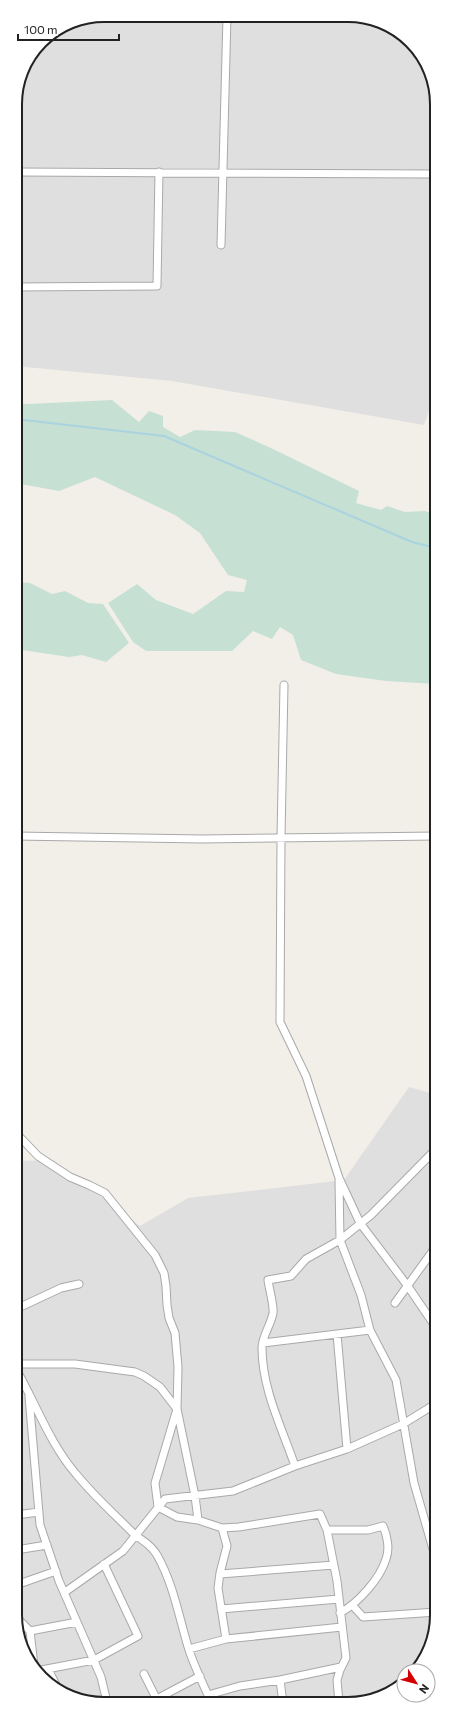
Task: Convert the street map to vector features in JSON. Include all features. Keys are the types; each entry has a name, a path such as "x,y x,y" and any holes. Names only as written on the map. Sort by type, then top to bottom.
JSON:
{"street":[{"path":"221,245 227,22"},
{"path":"22,172 430,174"},
{"path":"22,287 157,286 158,172"},
{"path":"284,685 280,1022 306,1076 339,1178 360,1223 407,1285 430,1319"},
{"path":"22,836 202,839 430,836"},
{"path":"22,1139 38,1156 63,1173 105,1193 155,1254 162,1266 166,1286 169,1318 175,1333 177,1353 177,1409 195,1496 198,1520"},
{"path":"295,1466 273,1407 267,1386 263,1343 273,1313 268,1280 291,1276 306,1259 340,1240 371,1215 430,1160"},
{"path":"339,1178 340,1240 361,1295 370,1330 396,1380 414,1483 430,1539"},
{"path":"395,1303 430,1254"},
{"path":"22,1306 60,1288 79,1284"},
{"path":"263,1343 370,1330"},
{"path":"337,1334 347,1449"},
{"path":"22,1364 75,1364 135,1372 144,1376 160,1387 177,1409"},
{"path":"22,1379 46,1429 68,1465 86,1486 135,1535 151,1546 164,1570 177,1604 189,1649 208,1695 240,1686 280,1680 341,1667"},
{"path":"29,1391 40,1525 56,1571 104,1686 106,1697"},
{"path":"65,1592 123,1551 165,1499 233,1491 295,1466 347,1449 403,1424 430,1407"},
{"path":"158,1507 155,1483 177,1409"},
{"path":"158,1507 177,1517 198,1520 222,1528 239,1527 320,1514 327,1530 334,1565 346,1658 341,1667 337,1680 338,1697"},
{"path":"22,1513 39,1512"},
{"path":"327,1530 368,1530 383,1526 386,1532 388,1552 387,1559 381,1572 353,1606 340,1613"},
{"path":"222,1528 227,1546 218,1588 226,1640"},
{"path":"22,1549 47,1545"},
{"path":"43,1670 94,1660 138,1636 104,1564"},
{"path":"220,1574 334,1565"},
{"path":"22,1583 56,1571"},
{"path":"221,1609 339,1600"},
{"path":"353,1606 363,1616 430,1612"},
{"path":"30,1632 77,1622"},
{"path":"23,1624 30,1632 33,1656"},
{"path":"189,1649 226,1640 342,1627"},
{"path":"48,1669 53,1679"},
{"path":"144,1674 153,1697"},
{"path":"164,1697 200,1676"},
{"path":"280,1680 281,1697"}],"shaded area":[{"path":"104,22 348,22 375,26 394,36 413,54 422,68 427,82 430,104 430,408 424,425 172,381 22,367 22,98 26,77 36,58 50,42 72,28"},
{"path":"409,1087 430,1093 430,1621 424,1647 414,1663 396,1663 396,1681 375,1693 348,1697 98,1697 77,1693 54,1680 42,1669 28,1647 22,1615 22,1161 53,1160 140,1226 188,1198 344,1180"}],"green space":[{"path":"112,400 139,422 149,411 163,416 163,427 180,437 195,430 235,432 359,491 356,503 381,510 387,506 405,512 425,511 430,513 430,684 386,681 336,674 301,660 293,635 280,627 272,639 253,631 232,651 146,651 133,642 108,603 137,584 156,600 193,614 226,591 244,592 247,580 228,575 200,533 175,515 95,477 59,491 22,484 22,404"},
{"path":"22,582 30,583 52,594 65,591 88,603 103,604 129,643 106,662 82,655 69,657 22,650"}],"waterway":[{"path":"22,420 164,436 412,542 430,546"}]}
